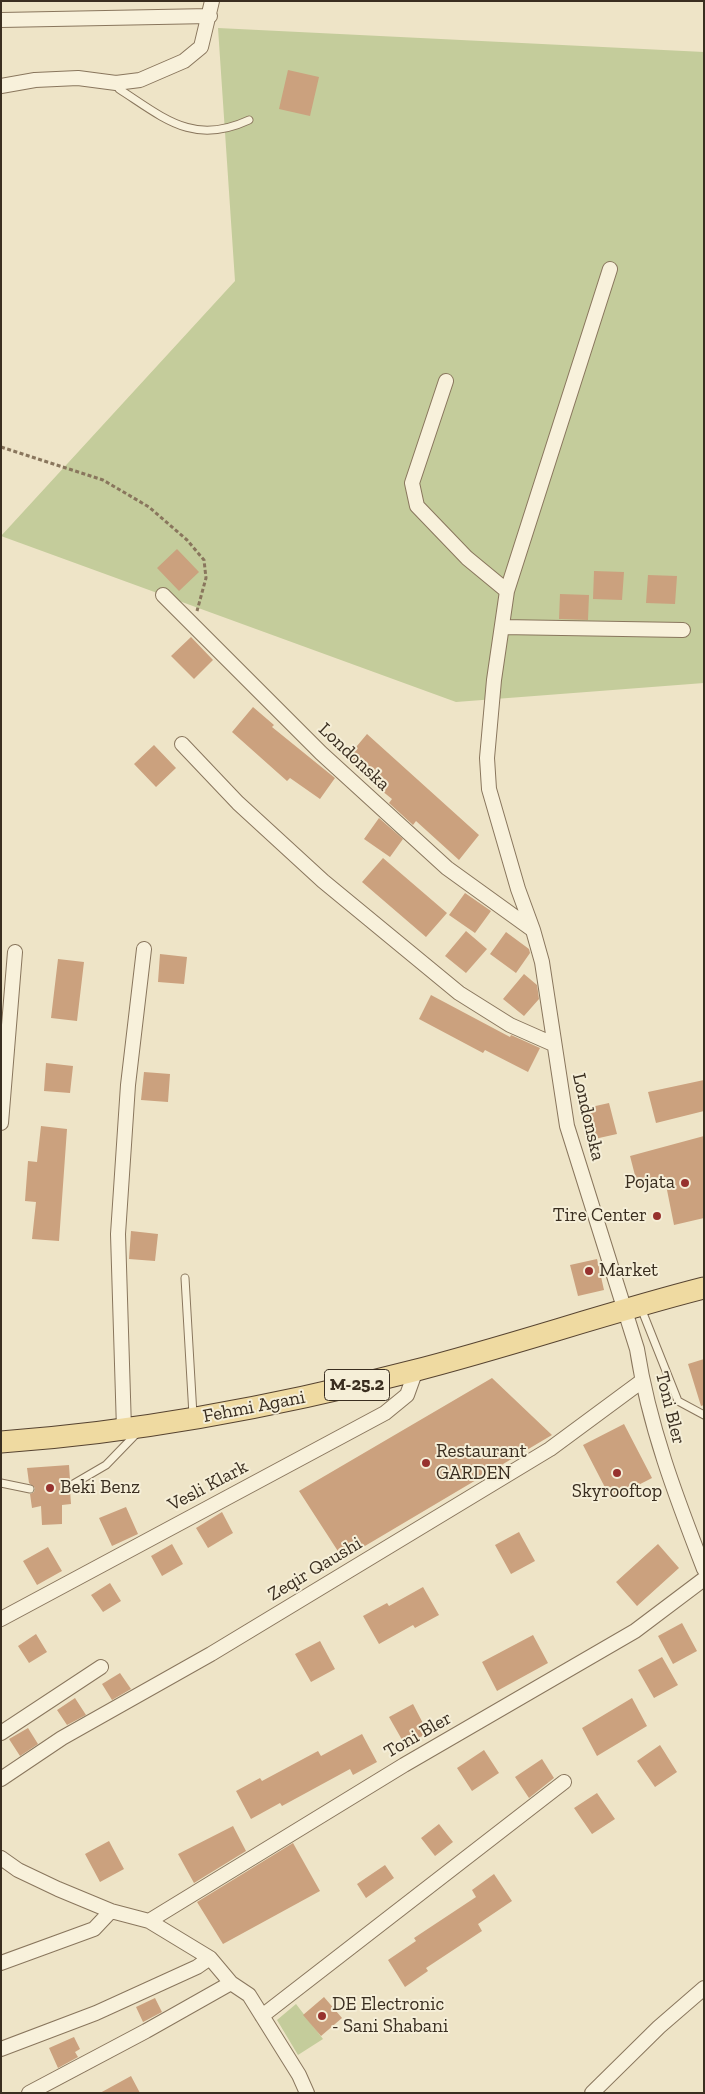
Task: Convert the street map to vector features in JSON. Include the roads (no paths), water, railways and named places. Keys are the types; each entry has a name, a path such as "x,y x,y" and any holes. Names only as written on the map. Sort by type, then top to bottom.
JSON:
{"main road":[{"name":"Fehmi Agani","path":"1,1442 60,1438 124,1429 300,1399 416,1370 704,1288"}],"street":[{"path":"1,86 35,80 78,78 116,83 140,80 184,61 201,47 210,16 212,1"},
{"path":"1,20 210,16"},
{"name":"Londonska","path":"610,269 507,591 487,758 489,789 518,889 542,962 567,1126 633,1307"},
{"path":"446,381 412,483 417,506 467,558 507,591"},
{"name":"Londonska","path":"163,594 321,753 447,868 533,930"},
{"path":"502,627 683,630"},
{"path":"182,744 238,804 323,881 459,993 510,1025 553,1044"},
{"path":"124,1429 118,1234 128,1085 144,950"},
{"path":"1,1123 15,952"},
{"name":"Toni Bler","path":"633,1307 642,1381 668,1476 704,1570"},
{"name":"Vesli Klark","path":"1,1618 385,1413 407,1395 416,1370"},
{"name":"Zeqir Qaushi","path":"1,1779 62,1738 211,1654 550,1449 642,1381"},
{"name":"Toni Bler","path":"149,1921 396,1770 635,1631 704,1579"},
{"path":"1,1733 101,1667"},
{"path":"262,2016 564,1782"},
{"path":"1,1858 18,1870 111,1911 149,1921 210,1958 231,1983 250,1995 299,2074 308,2093"},
{"path":"1,1963 94,1929 111,1911"},
{"path":"1,2050 96,2013 197,1967 210,1958"},
{"path":"28,2093 146,2031 231,1983"},
{"path":"592,2093 659,2027 704,1988"}],"lane":[{"path":"116,83 119,89 187,129 225,129 249,120"},
{"path":"185,1278 193,1418"},
{"path":"633,1307 678,1401 704,1415"},
{"path":"70,1486 106,1465 144,1426"},
{"path":"1,1483 30,1489"}],"place":[{"name":"Pojata","path":"685,1183"},
{"name":"Tire Center","path":"657,1216"},
{"name":"Market","path":"589,1271"},
{"name":"Restaurant GARDEN","path":"426,1463"},
{"name":"Skyrooftop","path":"617,1473"},
{"name":"Beki Benz","path":"50,1488"},
{"name":"DE Electronic - Sani Shabani","path":"322,2016"}]}
